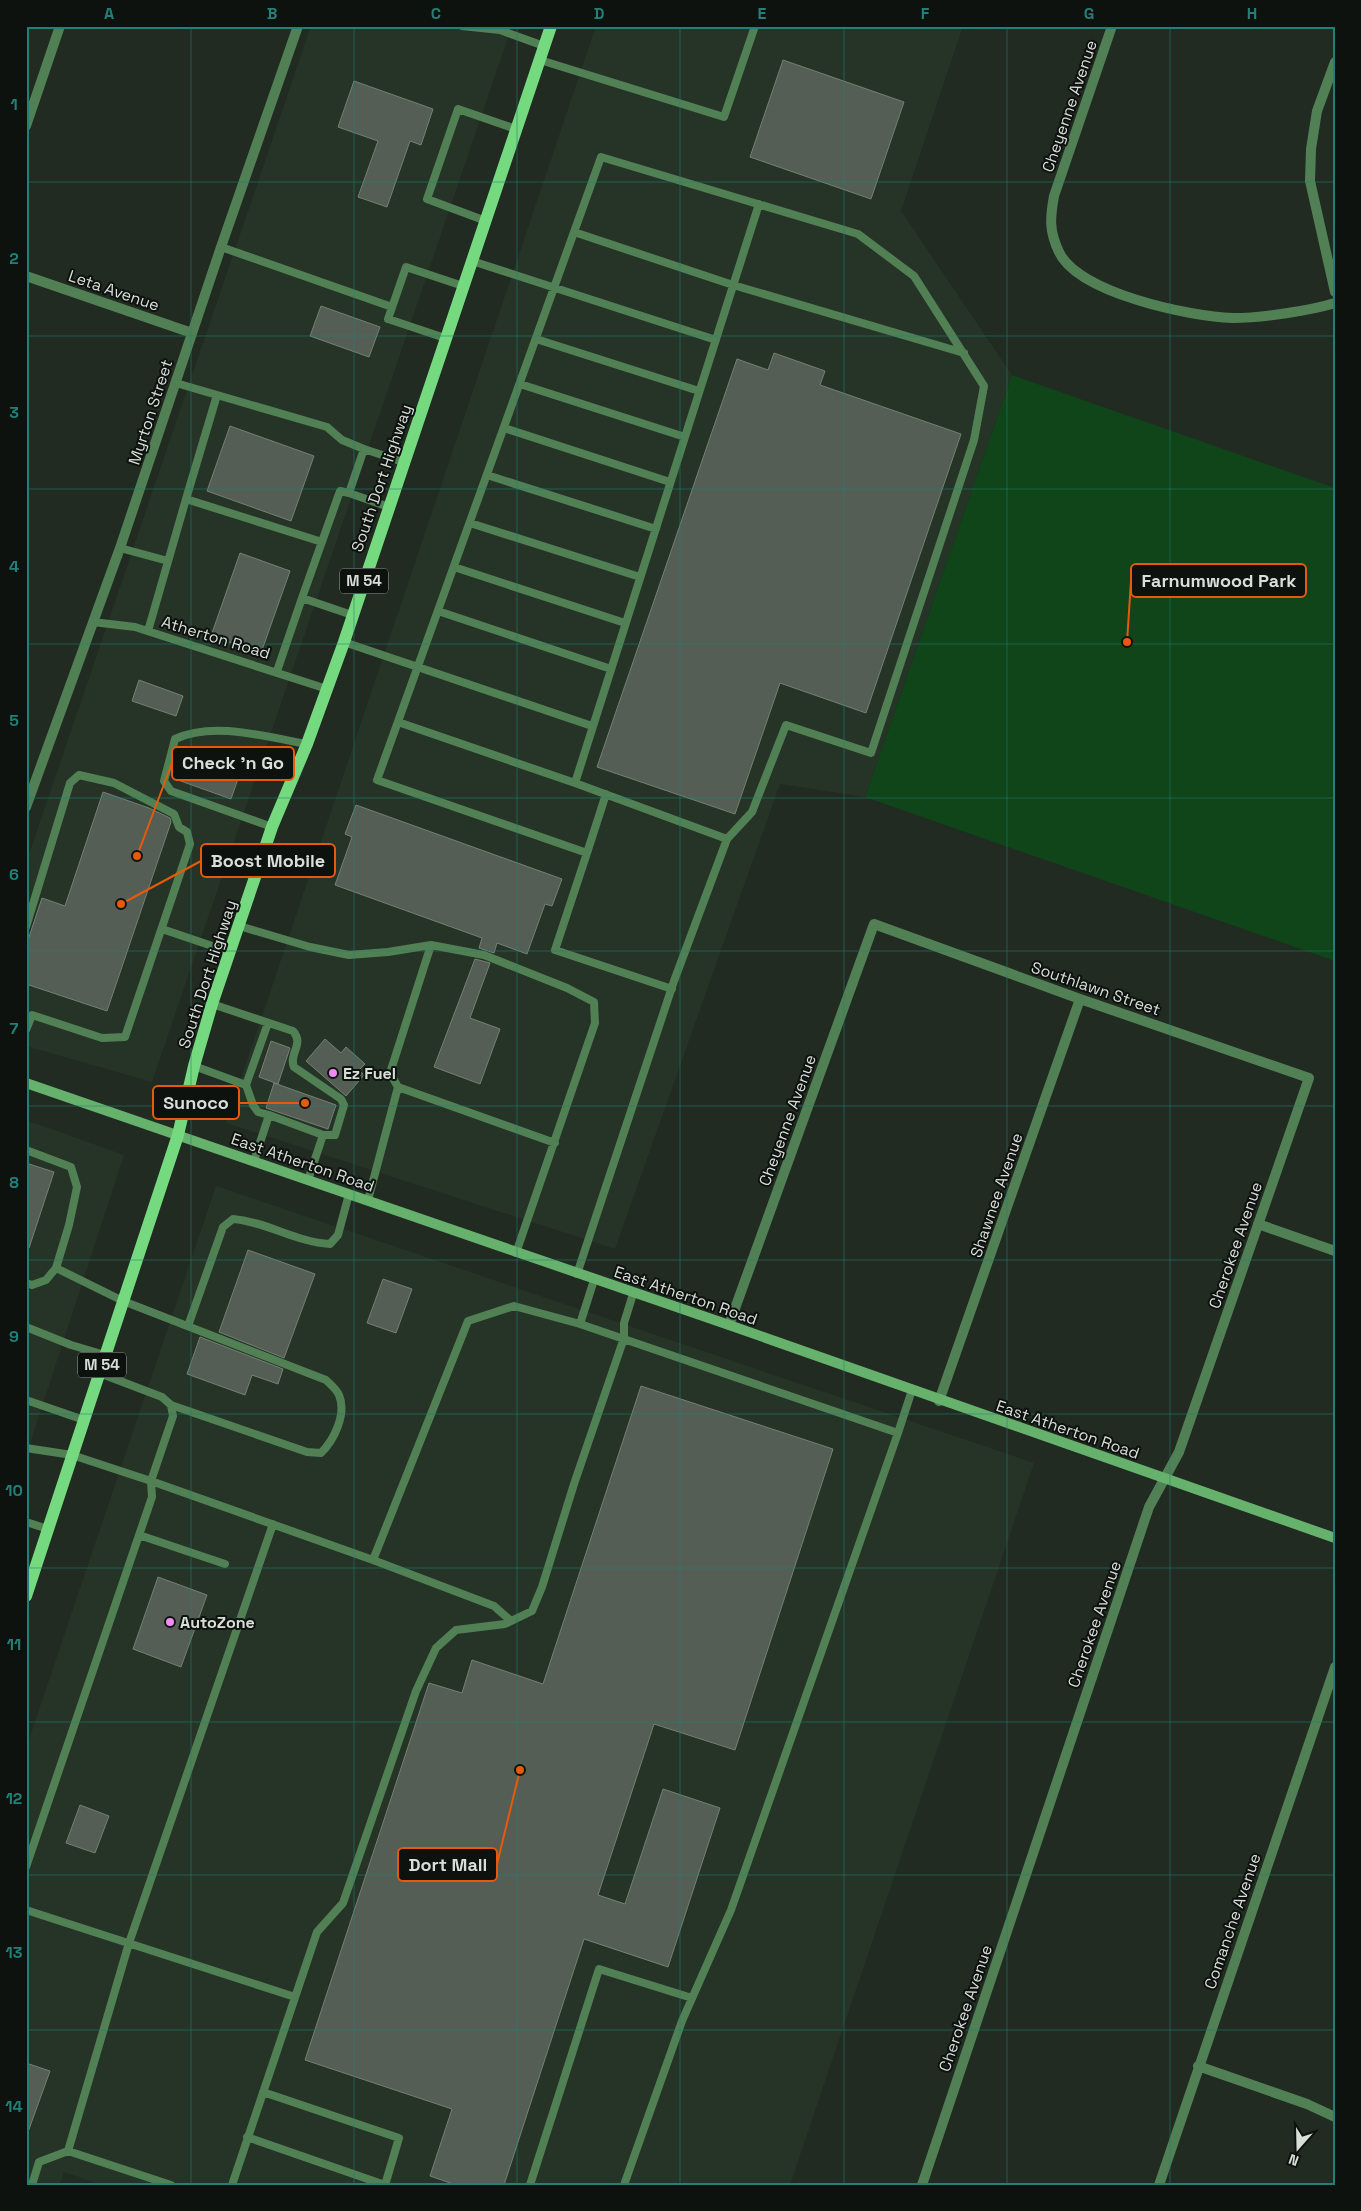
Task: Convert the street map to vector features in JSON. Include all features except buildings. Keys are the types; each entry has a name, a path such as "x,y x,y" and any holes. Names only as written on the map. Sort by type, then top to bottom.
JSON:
{"main road":[{"name":"South Dort Highway","path":"26,1595 178,1135 194,1066 212,1004 272,827 307,744 344,642 551,26"}],"street":[{"path":"26,126 60,26"},
{"name":"Myrton Street","path":"26,807 120,548 221,247 298,26"},
{"name":"Cheyenne Avenue","path":"1112,26 1054,196 1049,220 1059,254 1076,270 1112,292 1201,316 1235,318 1317,308 1335,303"},
{"path":"1335,62 1317,111 1311,149 1310,181 1335,292"},
{"name":"Leta Avenue","path":"26,276 192,333"},
{"name":"Cheyenne Avenue","path":"729,1326 874,924"},
{"name":"Southlawn Street","path":"874,924 1080,999 1309,1078"},
{"name":"Shawnee Avenue","path":"939,1401 1080,999"},
{"name":"Cherokee Avenue","path":"922,2185 1149,1507 1163,1477 1179,1452 1309,1078"},
{"name":"East Atherton Road","path":"26,1083 368,1200 1335,1538"},
{"path":"1258,1224 1335,1251"},
{"name":"Comanche Avenue","path":"1159,2185 1335,1666"},
{"path":"1198,2066 1307,2104 1335,2116"}],"lane":[{"path":"462,26 500,28 544,46"},
{"path":"540,60 724,117 755,26"},
{"path":"486,221 427,199 458,109 516,129"},
{"path":"578,1274 672,989 727,839 752,812 786,725 871,753 974,440 984,386 914,276 858,234 601,157 378,780 587,853"},
{"path":"575,783 759,204"},
{"path":"574,232 733,286 964,353"},
{"path":"221,247 392,307"},
{"path":"472,261 716,340"},
{"path":"445,338 388,319 392,307 406,267 463,286"},
{"path":"536,339 699,391"},
{"path":"176,383 327,426 342,440 364,450 403,462"},
{"path":"520,384 685,436"},
{"path":"148,631 217,395"},
{"path":"504,428 670,482"},
{"path":"349,493 364,450"},
{"path":"487,476 656,529"},
{"path":"276,671 340,491 388,507"},
{"path":"186,499 322,542"},
{"path":"470,523 640,577"},
{"path":"120,548 168,561"},
{"path":"454,566 626,624"},
{"path":"302,598 352,615"},
{"path":"438,611 611,669"},
{"name":"Atherton Road","path":"94,622 135,627 327,688"},
{"path":"344,642 592,726"},
{"path":"398,722 606,794 727,839"},
{"path":"272,827 171,791 164,781 175,739 187,734 215,731 250,734 307,744"},
{"path":"26,927 70,783 79,775 114,783 174,814 179,827 187,832 190,844 125,1037 102,1038 29,1014 26,1030"},
{"path":"606,794 556,950 672,989"},
{"path":"239,926 310,947 350,955 388,952 431,945 484,955 567,988 594,1002 596,1023 516,1253"},
{"path":"162,929 230,952"},
{"path":"431,945 390,1073 398,1087 555,1144"},
{"path":"212,1004 293,1031 299,1041 292,1061 294,1067 343,1102 345,1107 335,1135 323,1135 258,1112 253,1105 246,1085 268,1023"},
{"path":"194,1066 246,1085"},
{"path":"368,1200 398,1087"},
{"path":"254,1161 269,1115"},
{"path":"308,1180 323,1135"},
{"path":"26,1150 71,1167 77,1187 69,1225 56,1268 46,1280 29,1284"},
{"path":"188,1326 223,1227 233,1219 248,1220 313,1243 330,1244 338,1235 349,1194"},
{"path":"56,1268 123,1300 326,1380 339,1394 342,1411 330,1443 321,1453 307,1452 171,1405 162,1397 99,1373"},
{"path":"580,1324 594,1280"},
{"path":"232,2185 317,1932 343,1903 416,1691 436,1648 456,1630 505,1624 532,1611 542,1587 574,1484 624,1338 624,1323 633,1294"},
{"path":"373,1560 468,1320 514,1306 624,1338 898,1433"},
{"path":"26,1326 71,1345 105,1355"},
{"path":"624,2185 692,1998 731,1910 912,1390"},
{"path":"26,1400 84,1420"},
{"path":"26,1867 152,1496 151,1482 173,1416 171,1405"},
{"path":"26,1448 72,1455 273,1524 494,1606 511,1621"},
{"path":"26,1522 48,1529"},
{"path":"68,2151 129,1942 273,1524"},
{"path":"139,1534 225,1564"},
{"path":"26,1910 295,1997"},
{"path":"530,2185 599,1969 692,1998"},
{"path":"247,2136 385,2185 399,2138 263,2092"},
{"path":"32,2185 39,2162 68,2151 171,2185"}],"shaded area":[{"path":"311,26 512,26 152,1082 26,1046 26,863"},
{"path":"596,26 963,26 901,211 1012,375 865,797 780,784 615,1249 226,1123"},
{"path":"26,1120 124,1155 26,1456"},
{"path":"216,1186 1034,1463 790,2185 101,2185 64,2172 60,2185 26,2185 26,1748"}],"green space":[{"path":"1012,375 1335,488 1335,961 865,797"}],"place":[{"name":"Farnumwood Park","path":"1127,642"},
{"name":"Check 'n Go","path":"137,856"},
{"name":"Boost Mobile","path":"121,904"},
{"name":"Ez Fuel","path":"333,1073"},
{"name":"Sunoco","path":"305,1103"},
{"name":"AutoZone","path":"170,1622"},
{"name":"Dort Mall","path":"520,1770"}]}
